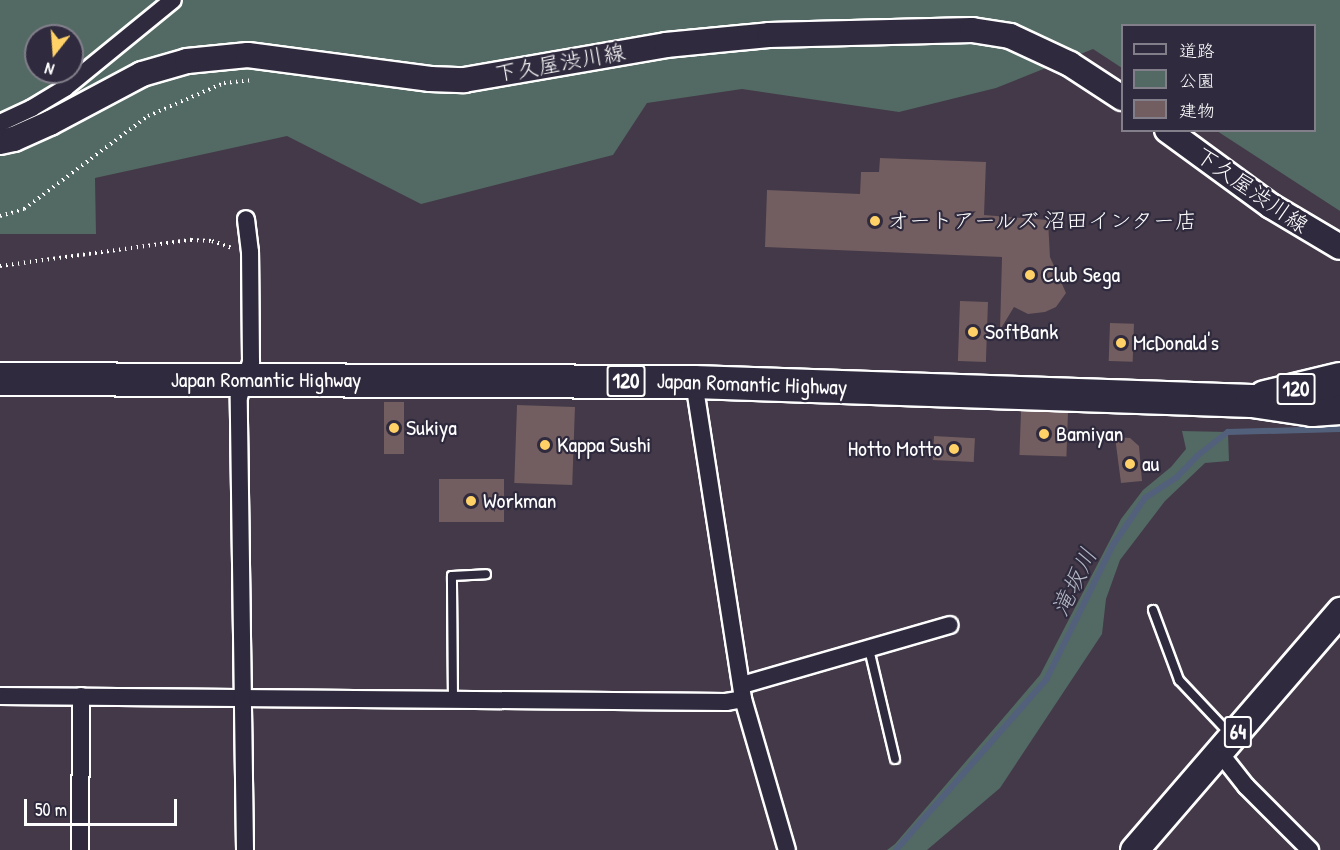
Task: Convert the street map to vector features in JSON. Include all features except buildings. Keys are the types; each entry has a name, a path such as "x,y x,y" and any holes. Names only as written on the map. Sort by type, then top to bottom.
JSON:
{"highway":[{"name":"Japan Romantic Highway","path":"0,379 694,382 1252,400 1312,410 1340,408"},
{"name":"Japan Romantic Highway","path":"1252,400 1340,379"}],"main road":[{"name":"下久屋渋川線","path":"0,142 14,140 51,123 142,74 187,61 248,55 430,79 464,80 666,45 769,34 972,30 1010,36 1070,64 1121,97"},
{"name":"下久屋渋川線","path":"1170,132 1271,206 1340,247"},
{"name":"64","path":"1134,850 1340,611"}],"street":[{"path":"0,123 32,108 64,88 173,0"},
{"path":"245,850 239,397 251,362 250,252 246,219"},
{"path":"694,382 742,692 787,850"},
{"path":"0,696 715,702 868,649 950,625"},
{"path":"80,850 81,696"},
{"path":"1226,745 1246,786 1310,850"}],"lane":[{"path":"453,699 452,576 486,574"},
{"path":"1153,610 1179,680 1226,745"},
{"path":"868,649 895,759"}],"path":[{"path":"0,216 24,209 148,116 224,83 264,79"},
{"path":"0,266 191,240 212,241 250,252"}],"green space":[{"path":"0,0 1340,0 1340,211 1219,132 1316,132 1316,24 1121,24 1121,67 1093,49 996,88 899,112 742,89 647,103 613,155 421,204 287,136 95,178 96,234 0,234"},
{"path":"1182,431 1228,432 1229,461 1205,463 1165,501 1120,560 1106,599 1102,634 1000,788 927,850 887,850 895,844 1040,675 1121,519 1143,490 1171,467 1186,449"}],"waterway":[{"name":"滝坂川","path":"896,850 1046,680 1113,545 1145,498 1177,477 1197,456 1228,432 1340,429"}],"place":[{"name":"オートアールズ 沼田インター店","path":"875,221"},
{"name":"Club Sega","path":"1030,275"},
{"name":"SoftBank","path":"973,332"},
{"name":"McDonald's","path":"1121,343"},
{"name":"Sukiya","path":"394,428"},
{"name":"Bamiyan","path":"1044,434"},
{"name":"Kappa Sushi","path":"545,445"},
{"name":"Hotto Motto","path":"954,449"},
{"name":"au","path":"1130,464"},
{"name":"Workman","path":"471,501"}]}
